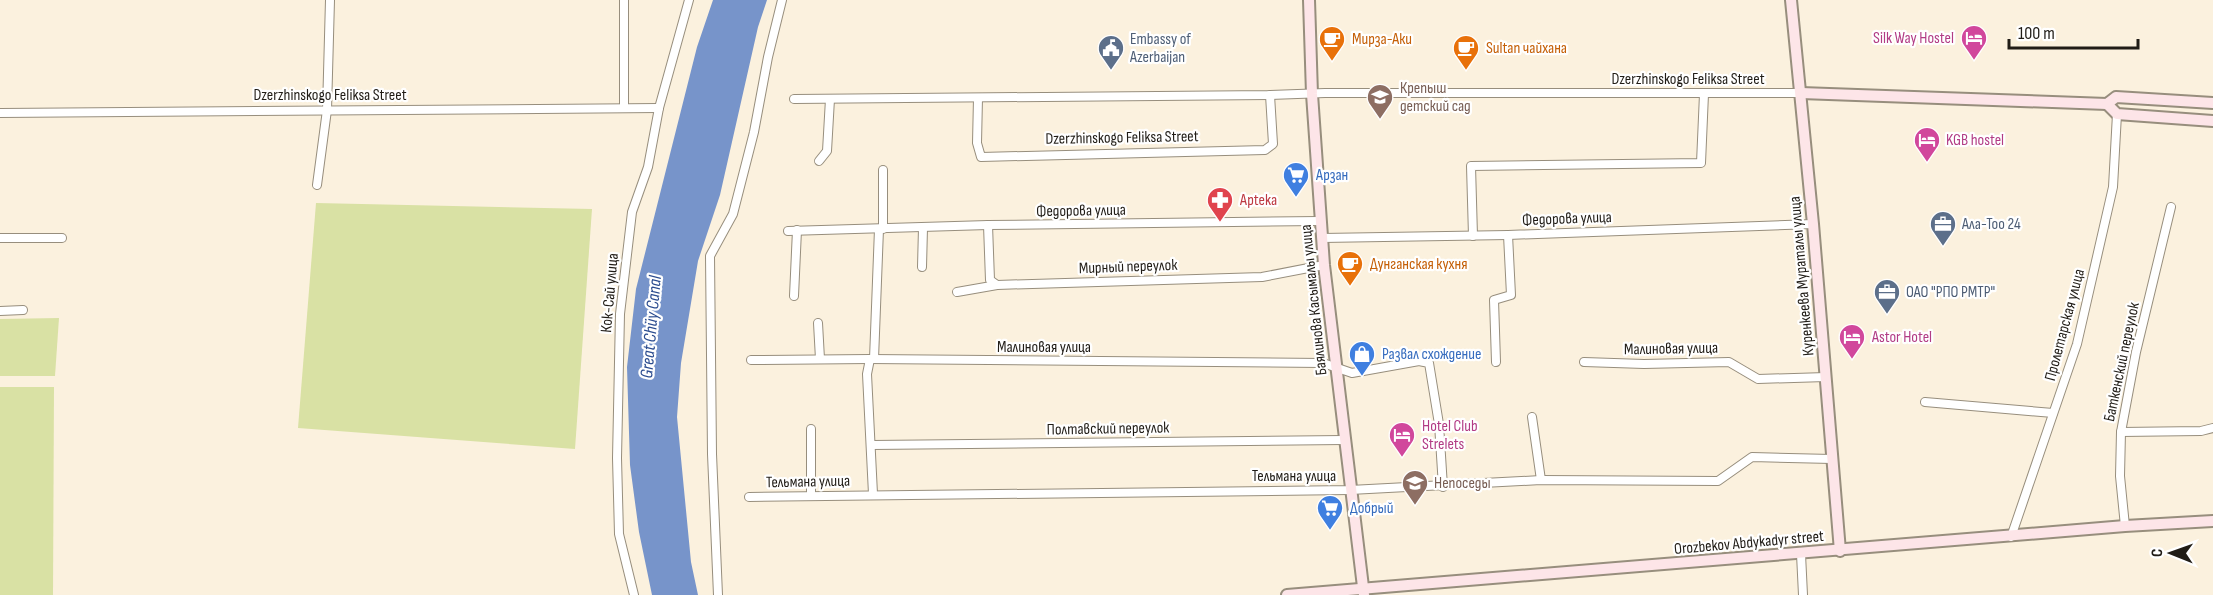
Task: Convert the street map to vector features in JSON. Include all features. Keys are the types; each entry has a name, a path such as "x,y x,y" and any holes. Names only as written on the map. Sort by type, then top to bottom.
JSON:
{"street":[{"path":"317,185 327,110 330,0"},
{"path":"624,0 624,108"},
{"name":"Кок-Сай улица","path":"634,595 619,534 617,458 620,314 632,212 648,167 659,108 688,0"},
{"path":"718,595 712,454 710,256 733,214 754,132 768,57 782,0"},
{"name":"Баялинова Касымалы улица","path":"1309,0 1312,94 1324,265 1363,592"},
{"name":"Куренкеева Мураталы улица","path":"1791,0 1813,224 1839,550"},
{"name":"Dzerzhinskogo Feliksa Street","path":"794,99 1312,94 1801,93 2107,104 2116,98 2213,103"},
{"path":"1473,236 1471,166 1701,163 1704,94"},
{"name":"Dzerzhinskogo Feliksa Street","path":"978,98 977,142 981,157 1264,150 1272,144 1270,95"},
{"path":"819,161 827,151 830,99"},
{"path":"2107,104 2117,114 2213,121"},
{"name":"Dzerzhinskogo Feliksa Street","path":"0,113 659,108"},
{"name":"Пролетарская улица","path":"2011,537 2077,344 2113,187 2117,114"},
{"path":"873,494 867,374 872,359 883,170"},
{"name":"Баткенский переулок","path":"2125,526 2120,476 2121,432 2136,352 2171,207"},
{"name":"Федорова улица","path":"794,296 792,231 988,225 1320,221"},
{"name":"Федорова улица","path":"1322,238 1473,236 1813,224"},
{"path":"988,225 990,280 997,285"},
{"path":"922,228 922,267"},
{"path":"1496,362 1494,300 1511,295 1508,235"},
{"path":"0,238 62,238"},
{"name":"Мирный переулок","path":"957,292 997,285 1262,277 1324,265"},
{"path":"0,311 23,310"},
{"path":"818,322 820,359"},
{"name":"Малиновая улица","path":"751,360 1323,363 1352,373 1419,361 1429,363 1439,424 1443,487"},
{"name":"Малиновая улица","path":"1584,362 1644,364 1729,362 1758,379 1826,377"},
{"path":"1925,402 2053,413"},
{"path":"1532,417 1540,480"},
{"path":"2121,432 2201,431 2213,428"},
{"path":"811,429 811,495"},
{"name":"Полтавский переулок","path":"872,445 1344,440"},
{"name":"Тельмана улица","path":"749,496 1350,490 1443,487 1540,480 1718,481 1752,457 1833,459"},
{"name":"Orozbekov Abdykadyr street","path":"1287,595 1363,592 2213,520"},
{"path":"1801,554 1803,595"}],"green space":[{"path":"316,203 592,209 575,449 298,428"},
{"path":"59,318 55,376 0,376 0,319"},
{"path":"0,387 54,387 53,595 0,595"}],"water":[{"name":"Great Chüy Canal","path":"713,0 767,0 758,27 720,195 698,261 681,363 677,417 691,562 698,595 652,595 639,532 630,465 627,367 636,289 697,47"}],"place":[{"name":"Silk Way Hostel","path":"1974,61"},
{"name":"Мирза-Аки","path":"1332,62"},
{"name":"Embassy of Azerbaijan","path":"1111,71"},
{"name":"Sultan чайхана","path":"1466,71"},
{"name":"Крепыш детский сад","path":"1380,120"},
{"name":"KGB hostel","path":"1927,163"},
{"name":"Арзан","path":"1296,198"},
{"name":"Apteka","path":"1220,223"},
{"name":"Ала-Тоо 24","path":"1943,247"},
{"name":"Дунганская кухня","path":"1350,287"},
{"name":"ОАО \"РПО РМТР\"","path":"1887,315"},
{"name":"Astor Hotel","path":"1852,360"},
{"name":"Развал схождение","path":"1362,377"},
{"name":"Hotel Club Strelets","path":"1402,458"},
{"name":"Непоседы","path":"1415,506"},
{"name":"Добрый","path":"1330,531"}]}
